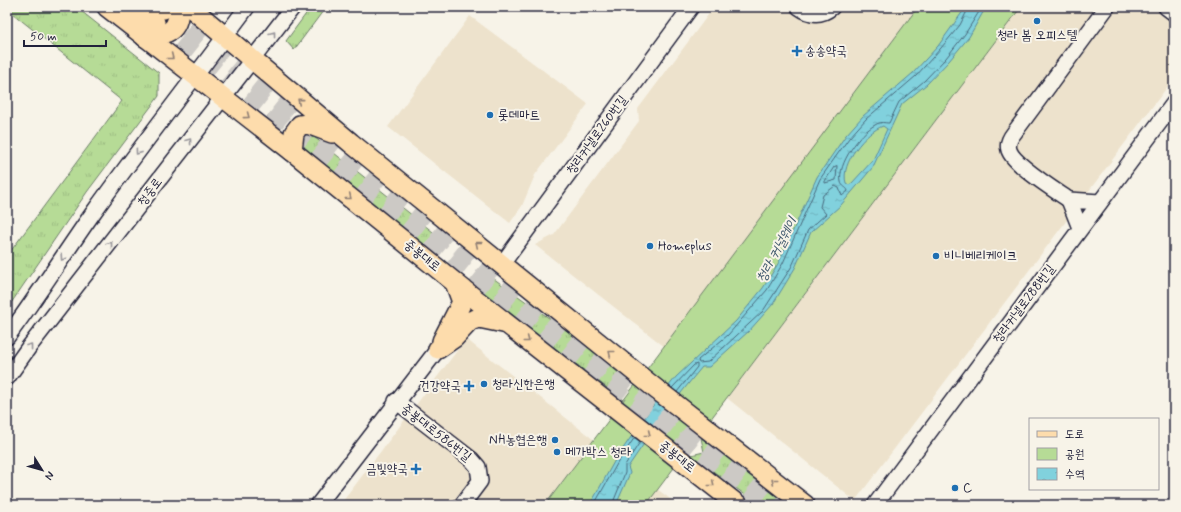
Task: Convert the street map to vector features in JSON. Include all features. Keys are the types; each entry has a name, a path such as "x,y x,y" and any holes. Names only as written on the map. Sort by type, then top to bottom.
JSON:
{"main road":[{"name":"중봉대로","path":"107,7 161,17"},
{"name":"중봉대로","path":"136,7 161,17 194,75 292,151 508,325 738,505"},
{"path":"190,7 350,143 642,377 805,505"},
{"path":"292,151 294,133 300,125 308,124 324,129 350,143"},
{"path":"438,349 462,302 456,283"},
{"path":"438,349 454,338 470,321 479,318 508,325"}],"street":[{"path":"7,337 39,295 92,214 194,75 247,7"},
{"name":"청중로","path":"7,378 29,347 293,7"},
{"name":"청라커낼로260번길","path":"502,264 691,7"},
{"path":"799,7 811,14 826,12 832,7"},
{"path":"1080,228 1069,200 1015,160 1009,150 1009,145 1014,133 1107,7"},
{"path":"1166,7 1174,13"},
{"name":"청라커낼로288번길","path":"875,505 1174,103"},
{"path":"1069,200 1100,202"},
{"name":"중봉대로586번길","path":"318,505 396,401 438,349"},
{"name":"중봉대로586번길","path":"396,401 471,459 478,467 480,481 462,505"}],"shaded area":[{"path":"714,7 918,7 665,347 535,245 554,235 639,121 638,109"},
{"path":"1021,7 1174,7 1174,78 855,501 727,398"},
{"name":"롯데마트","path":"470,16 588,104 535,175 522,206 510,223 388,127"},
{"path":"466,339 594,440 545,505 340,505"},
{"path":"657,489 678,505 646,505"}],"green space":[{"path":"7,7 76,7 159,73 159,96 87,192 7,309 7,256 122,101 7,9"},
{"path":"311,7 326,7 294,50 286,41"},
{"path":"918,7 1021,7 646,505 545,505"},
{"path":"314,137 443,240 433,253 304,149 305,139"},
{"path":"483,271 577,338 632,384 626,384 620,391 623,400 472,285"},
{"path":"701,438 792,505 759,505 691,455 704,452"}],"water":[{"path":"966,7 986,7 969,37 949,61 927,84 902,104 873,167 841,205 811,232 795,268 773,304 749,331 709,367 702,367 673,403 628,467 630,473 616,505 590,505 615,460 652,407 676,377 736,321 763,288 779,262 817,177 846,135 863,116 913,73 938,46","holes":["883,126 887,129 873,160 852,183 849,185 846,183 845,175 847,166 862,141 876,129"]}],"tunnel":[{"path":"165,10 782,505"},
{"path":"156,23 759,505"}],"place":[{"name":"청라 봄 오피스텔","path":"1037,21"},
{"name":"송송약국","path":"797,51"},
{"name":"롯데마트","path":"490,115"},
{"name":"Homeplus","path":"650,246"},
{"name":"비니베리케이크","path":"936,256"},
{"name":"청라신한은행","path":"484,384"},
{"name":"건강약국","path":"469,386"},
{"name":"NH농협은행","path":"555,440"},
{"name":"메가박스 청라","path":"557,452"},
{"name":"금빛약국","path":"416,469"},
{"name":"C","path":"955,488"}],"water label":[{"name":"청라 커널웨이","path":"777,250"}]}
